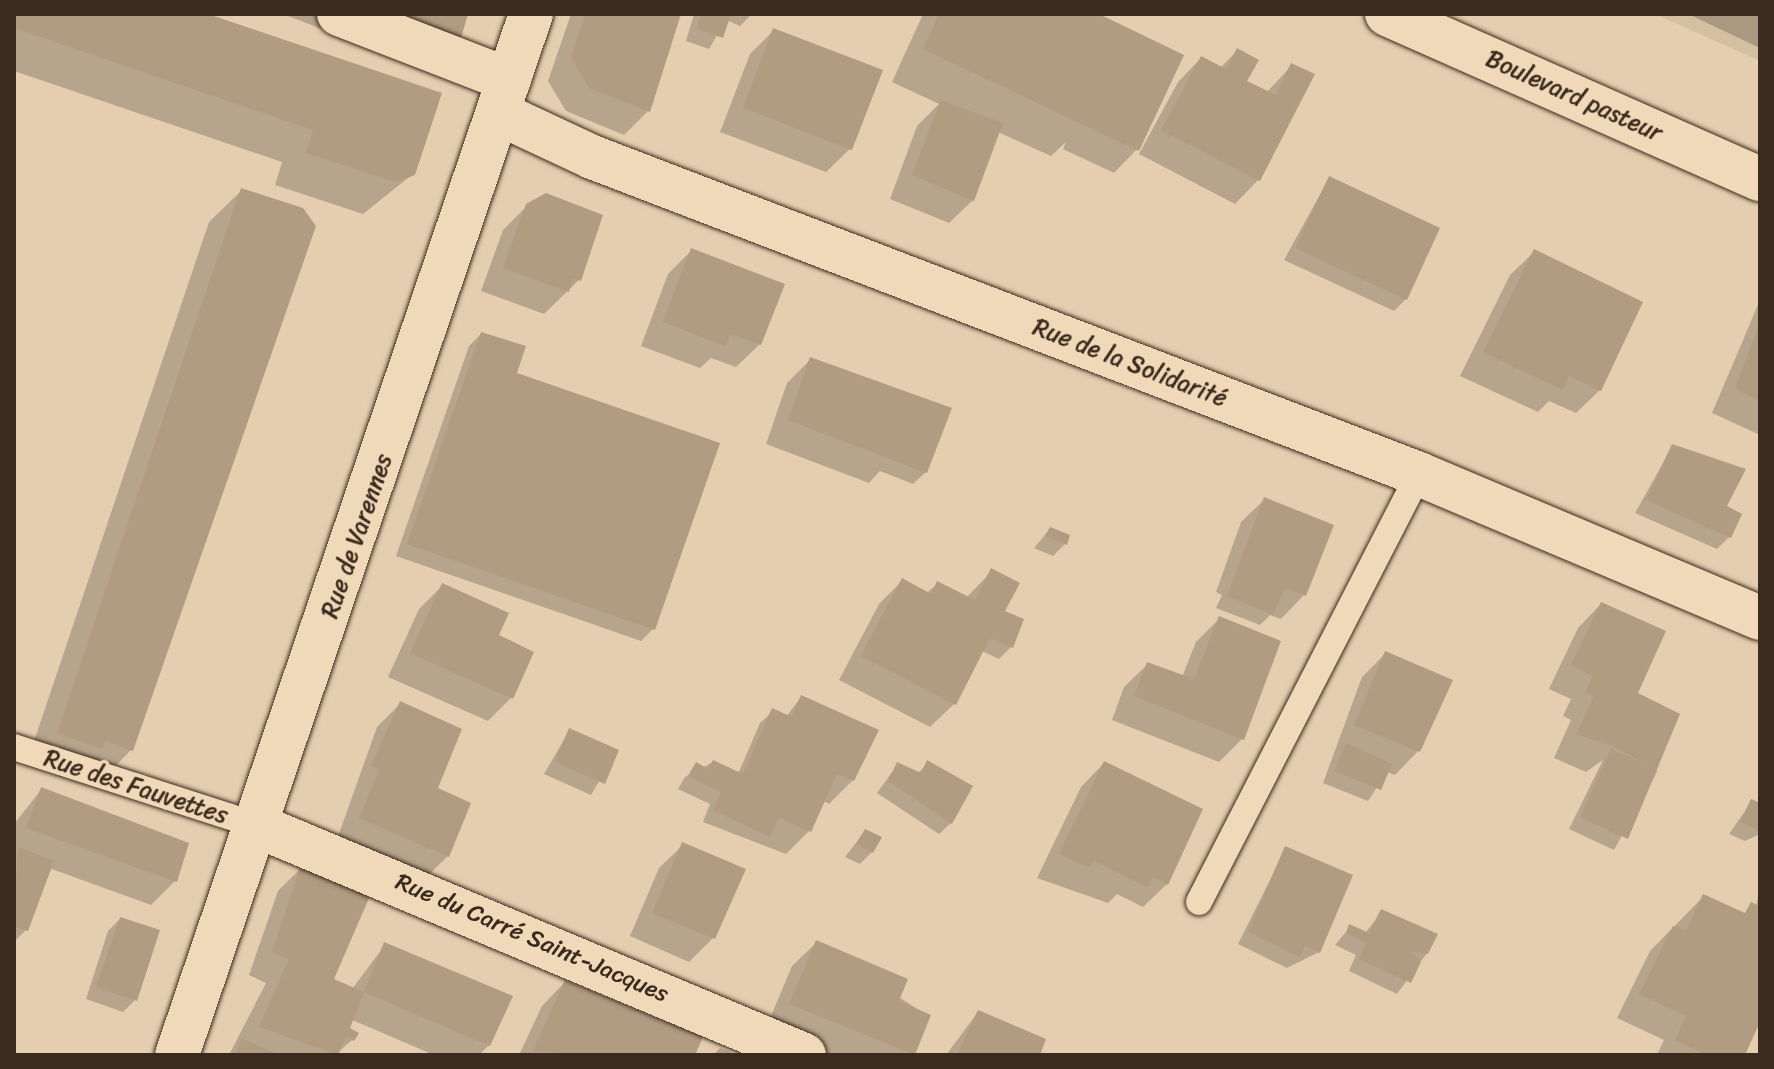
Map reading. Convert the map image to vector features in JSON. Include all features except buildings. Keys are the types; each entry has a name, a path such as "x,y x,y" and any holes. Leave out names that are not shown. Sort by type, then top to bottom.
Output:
{"street":[{"path":"339,14 504,97"},
{"name":"Rue de Varennes","path":"177,1055 258,826 531,14"},
{"name":"Boulevard pasteur","path":"1387,14 1760,179"},
{"name":"Rue de la Solidarité","path":"504,97 592,157 1419,474 1760,618"},
{"name":"Rue du Carré Saint-Jacques","path":"258,826 804,1055"}],"lane":[{"path":"1199,902 1419,474"},
{"name":"Rue des Fauvettes","path":"14,747 258,826"}],"shaded area":[{"path":"1655,14 1760,14 1760,61"}]}
